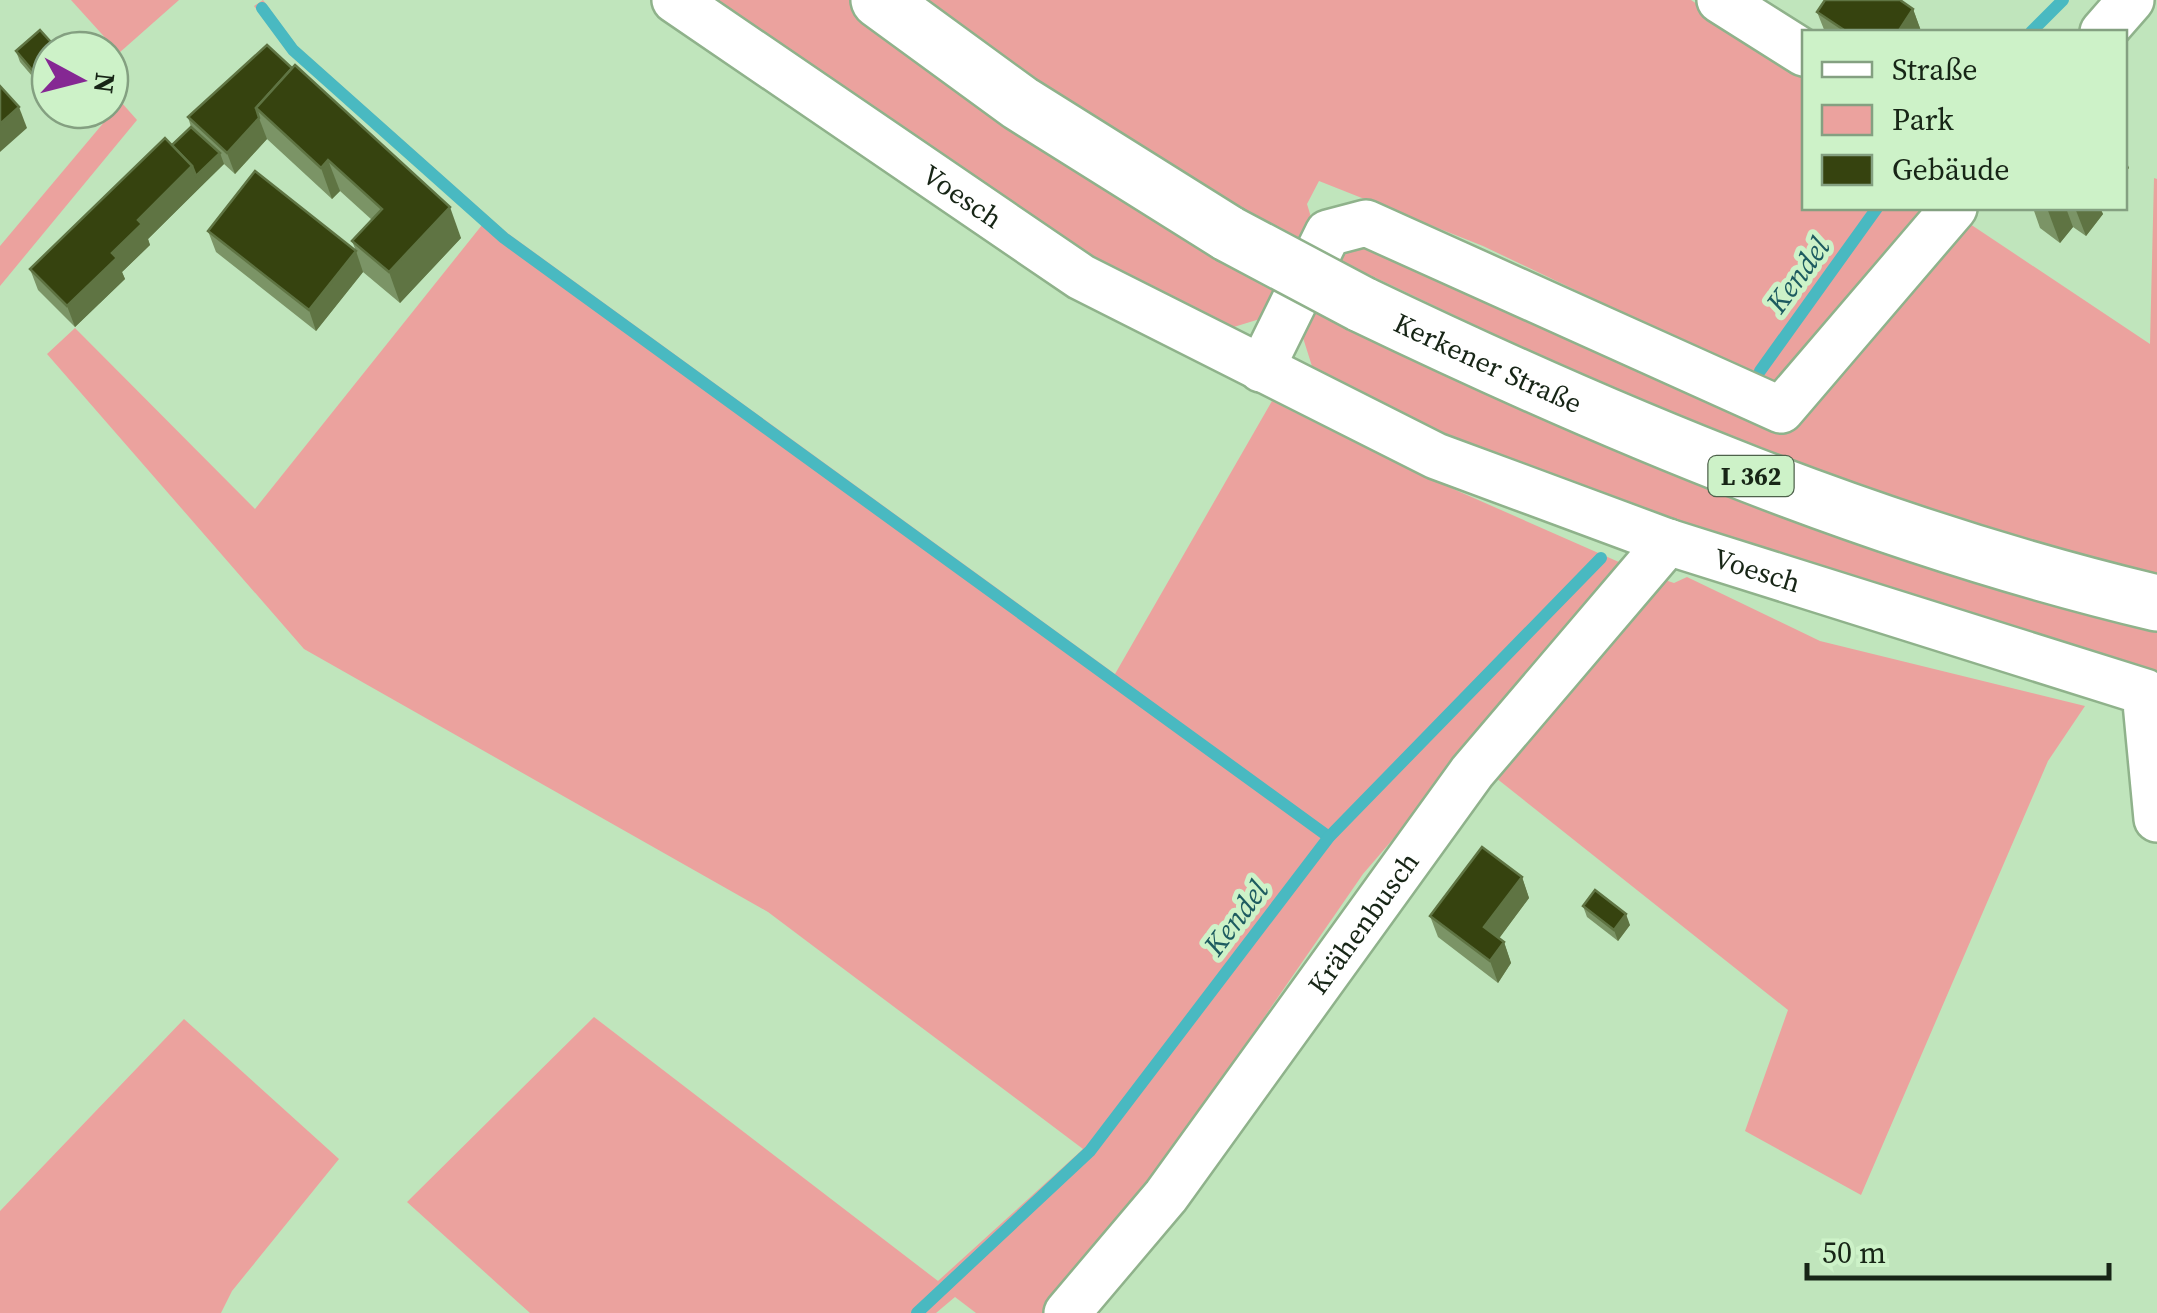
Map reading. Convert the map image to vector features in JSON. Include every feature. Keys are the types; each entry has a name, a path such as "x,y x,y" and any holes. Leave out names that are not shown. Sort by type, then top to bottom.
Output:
{"main road":[{"name":"Kerkener Straße","path":"879,0 1020,103 1229,234 1361,304 1512,376 1718,464 1977,553 2157,603"}],"street":[{"name":"Voesch","path":"676,0 1080,277 1436,456 1668,542 2145,692 2157,819"},
{"path":"1720,0 1802,52"},
{"path":"2106,30 2131,0"},
{"path":"1261,369 1328,233 1366,223 1780,410 1952,210"},
{"name":"Krähenbusch","path":"1068,1313 1166,1196 1472,772 1668,542"}],"green space":[{"path":"71,0 179,0 130,43 130,30 98,30"},
{"path":"263,0 297,46 506,232 1115,674 1272,401 1408,469 1628,566 1363,874 1145,1190 1043,1313 976,1313 955,1297 936,1313 530,1313 407,1202 594,1017 938,1281 1083,1149 768,912 304,649 47,354 75,328 255,509 482,225 287,51 254,6"},
{"path":"714,0 851,0 950,73 1131,192 2157,621 2157,674 2116,658 1987,626 1776,563 1451,440 1316,379 1299,325 1279,313 1224,330 1088,256"},
{"path":"924,0 1691,0 1802,75 1802,210 1934,210 1783,387 1483,246 1319,181 1307,204 1318,240 1377,240 1722,409 1785,429 1964,220 2150,344 2154,178 2157,179 2157,580 1832,479 1640,404 1313,248 1153,158"},
{"path":"97,130 129,130 0,286 0,246"},
{"path":"1687,577 1820,641 2085,706 2048,761 1861,1195 1745,1131 1788,1010 1491,774 1659,578 1674,583"},
{"path":"184,1019 339,1159 232,1291 221,1313 0,1313 0,1211"}],"building":[{"path":"1825,0 1900,0 1913,9 1899,30 1844,30 1817,12"},
{"path":"30,39 30,67 16,51"},
{"path":"267,45 292,68 256,108 259,118 227,153 188,117"},
{"path":"295,65 450,207 389,272 352,241 382,209 328,160 321,168 256,108"},
{"path":"0,86 19,107 0,124"},
{"path":"191,127 220,153 196,176 172,145"},
{"path":"165,138 192,166 138,220 142,224 112,253 117,258 67,306 30,269"},
{"path":"255,171 356,251 309,310 208,231"},
{"path":"1482,847 1522,877 1484,927 1504,942 1490,961 1430,916"},
{"path":"1595,890 1626,914 1614,930 1583,906"}],"waterway":[{"name":"Kendel","path":"2033,30 2063,0"},
{"path":"262,8 293,50 504,238 1329,837"},
{"name":"Kendel","path":"1760,371 1876,210"},
{"name":"Kendel","path":"917,1313 1090,1151 1329,837 1601,558"}]}
